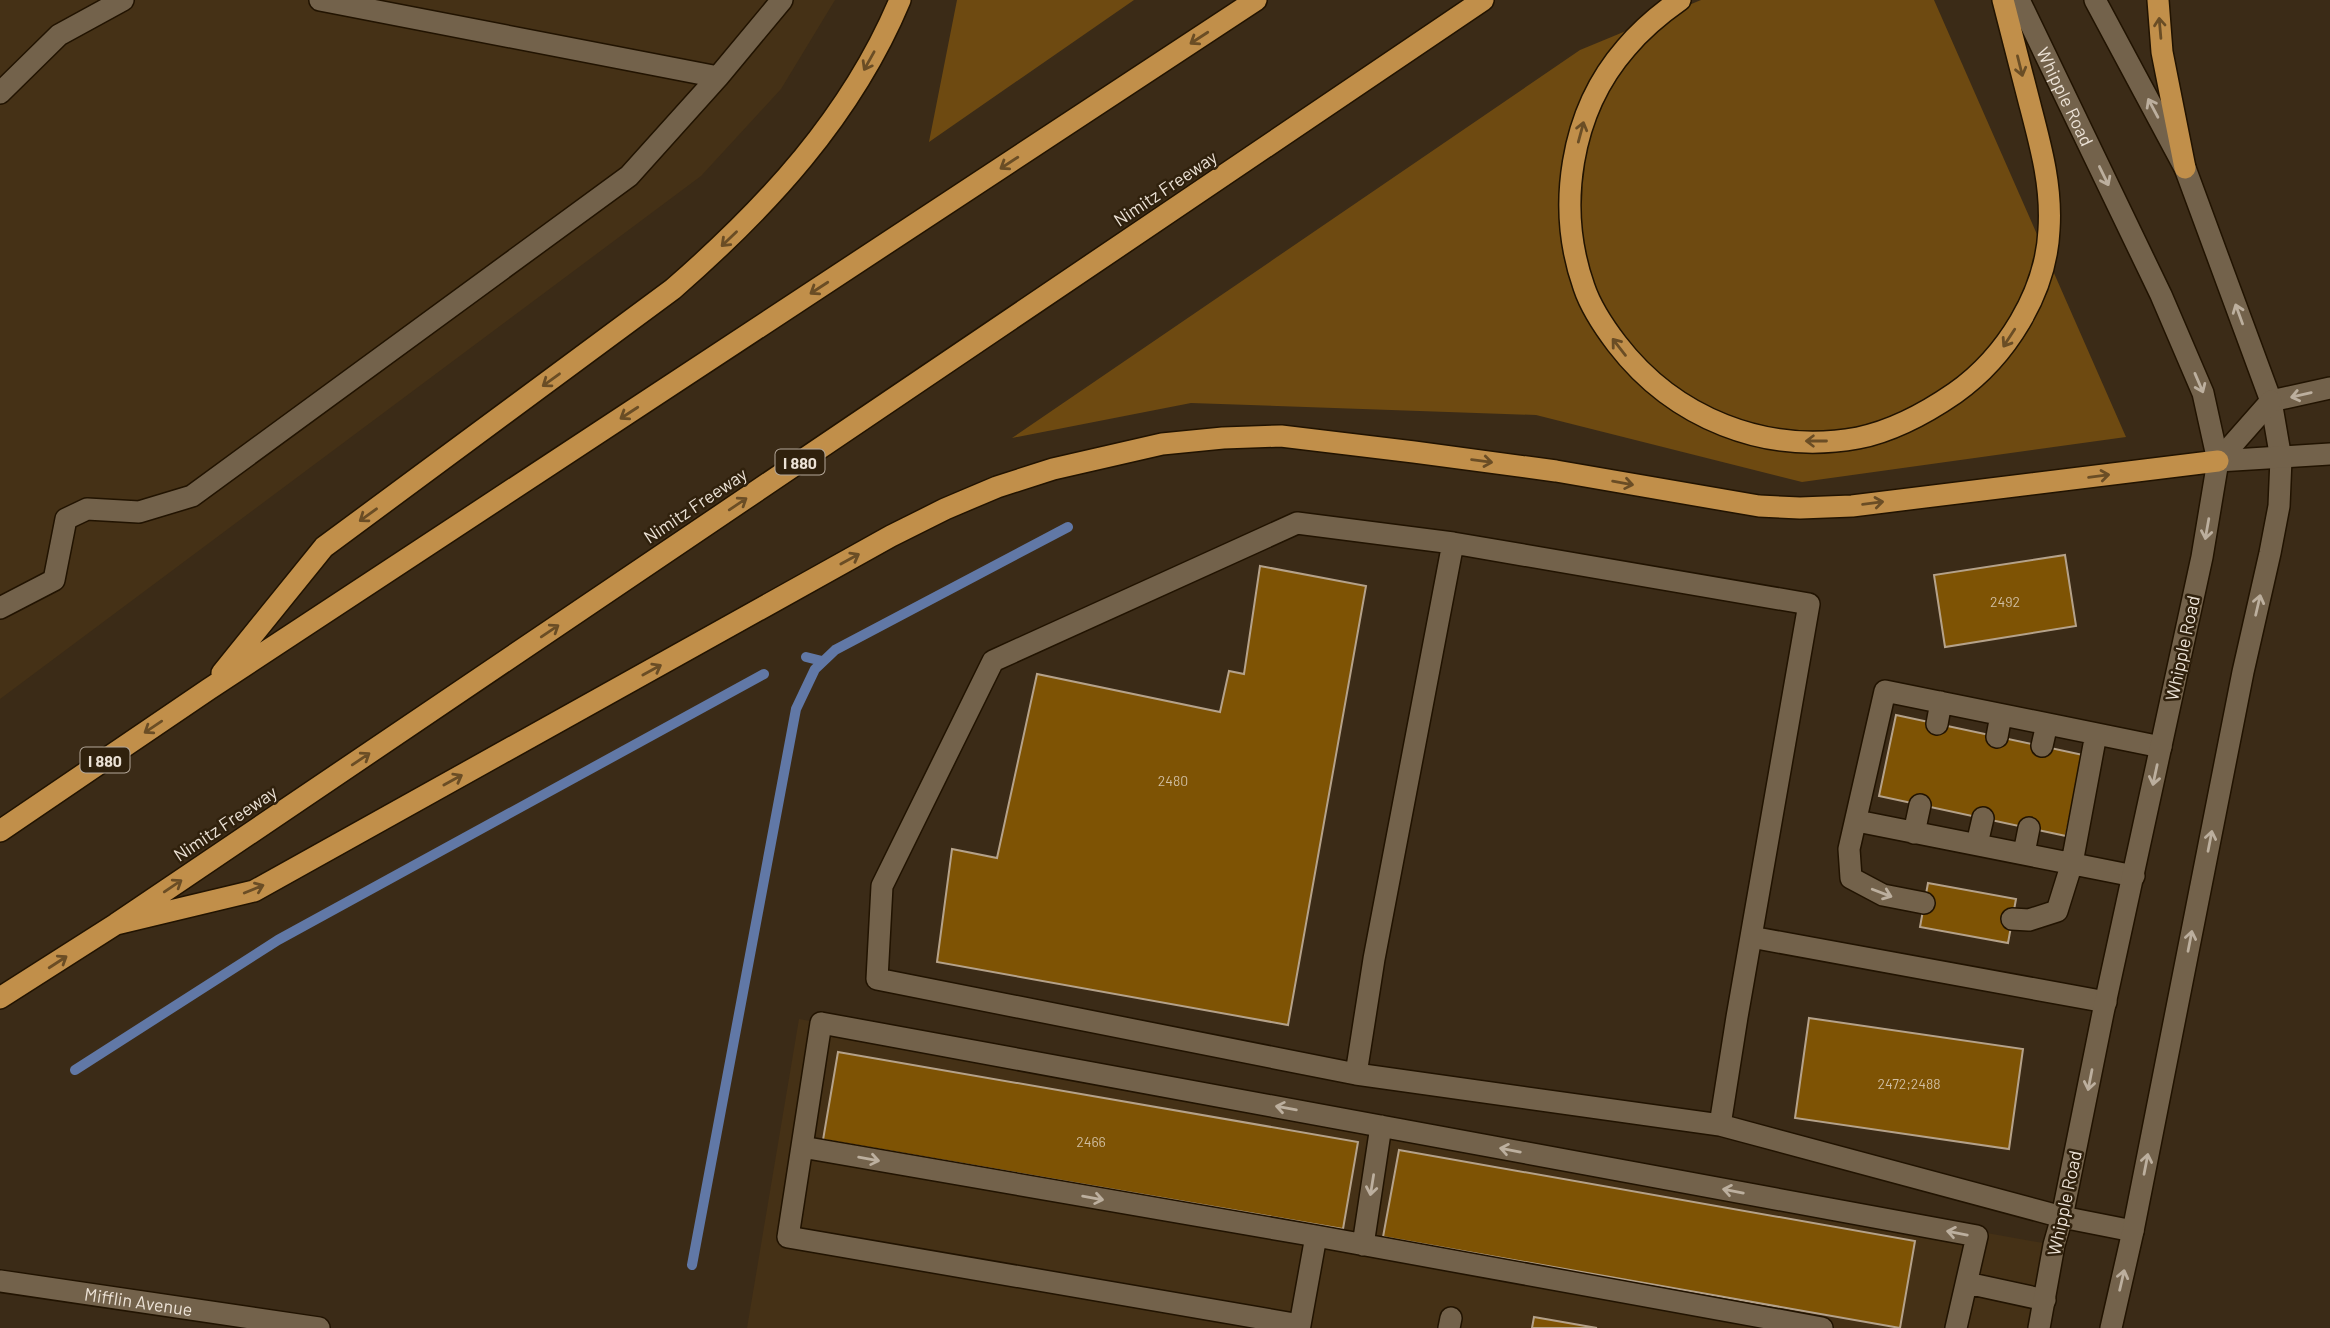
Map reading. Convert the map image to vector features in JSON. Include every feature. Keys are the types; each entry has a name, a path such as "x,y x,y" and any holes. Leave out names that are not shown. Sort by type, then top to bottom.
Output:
{"highway":[{"path":"209,689 324,547 673,289 727,242 774,194 815,144 856,84 900,0"},
{"name":"I 880","path":"0,831 209,689 1256,0"},
{"name":"Nimitz Freeway","path":"0,999 116,924 1483,0"},
{"path":"1680,0 1655,19 1625,49 1599,86 1582,125 1572,168 1569,210 1574,249 1584,288 1603,326 1629,359 1660,389 1698,415 1736,430 1776,439 1819,442 1858,438 1899,426 1935,407 1968,383 1997,355 2021,318 2040,277 2049,233 2050,193 2042,150 2003,0"},
{"path":"2158,0 2162,52 2185,168"},
{"path":"116,924 254,891 923,520 997,487 1053,469 1107,456 1174,443 1281,436 1556,471 1759,506 1800,508 1852,506 2218,461"}],"main road":[{"path":"0,93 59,35 123,0"},
{"path":"320,0 718,77"},
{"path":"0,608 54,580 66,519 87,509 139,512 192,496 629,176 718,77 782,0"},
{"name":"Whipple Road","path":"2018,0 2161,295 2203,393 2218,461 2202,557 2054,1245 2039,1328"},
{"path":"2095,0 2185,168 2272,401 2281,458 2279,506 2270,553 2243,672 2133,1231 2110,1328"},
{"path":"2218,461 2272,401 2330,388"},
{"path":"2218,461 2330,454"},
{"path":"1720,1125 1809,604 1453,542 1297,523 993,661 882,886 877,979 1356,1074 1720,1125 2062,1217 2133,1231"},
{"path":"1356,1074 1377,946 1453,542"},
{"path":"1924,903 1883,895 1852,878 1849,849 1885,691 2161,747"},
{"path":"1937,724 1941,702"},
{"path":"1997,737 2001,715"},
{"path":"2042,746 2047,724"},
{"path":"2012,919 2029,920 2057,911 2072,863 2096,734"},
{"path":"1914,832 1920,805"},
{"path":"1977,844 1983,818"},
{"path":"1857,821 2134,876"},
{"path":"2024,853 2029,828"},
{"path":"1751,937 2106,1002"},
{"path":"1316,1236 1300,1325 788,1237 821,1023 1977,1237 1956,1328"},
{"path":"1363,1245 1381,1126"},
{"path":"802,1147 1316,1236 1822,1328"},
{"name":"Mifflin Avenue","path":"0,1281 319,1328"},
{"path":"1967,1283 2045,1300"}],"shaded area":[{"path":"0,0 835,0 781,89 701,176 0,699"},
{"path":"957,0 1134,0 929,142"},
{"path":"1701,0 1934,0 2126,437 1802,482 1536,415 1191,403 1012,438 1580,50"},
{"path":"799,1019 2054,1245 2039,1328 747,1328"}],"building":[{"path":"2065,555 2076,626 1945,647 1934,575"},
{"path":"1260,566 1366,586 1288,1025 937,962 952,849 997,858 1037,674 1220,712 1229,671 1244,674"},
{"path":"1896,715 2083,755 2066,836 1879,796"},
{"path":"1928,883 2016,899 2008,943 1920,927"},
{"path":"1809,1018 2023,1049 2009,1149 1795,1118"},
{"path":"838,1052 1358,1142 1343,1229 823,1140"},
{"path":"1399,1150 1915,1241 1900,1328 1383,1237"},
{"path":"1534,1317 1597,1328 1532,1328"}],"waterway":[{"path":"692,1265 796,709 815,669 835,650 1068,527"},
{"path":"806,657 822,661"},
{"path":"75,1070 278,940 764,674"}]}
